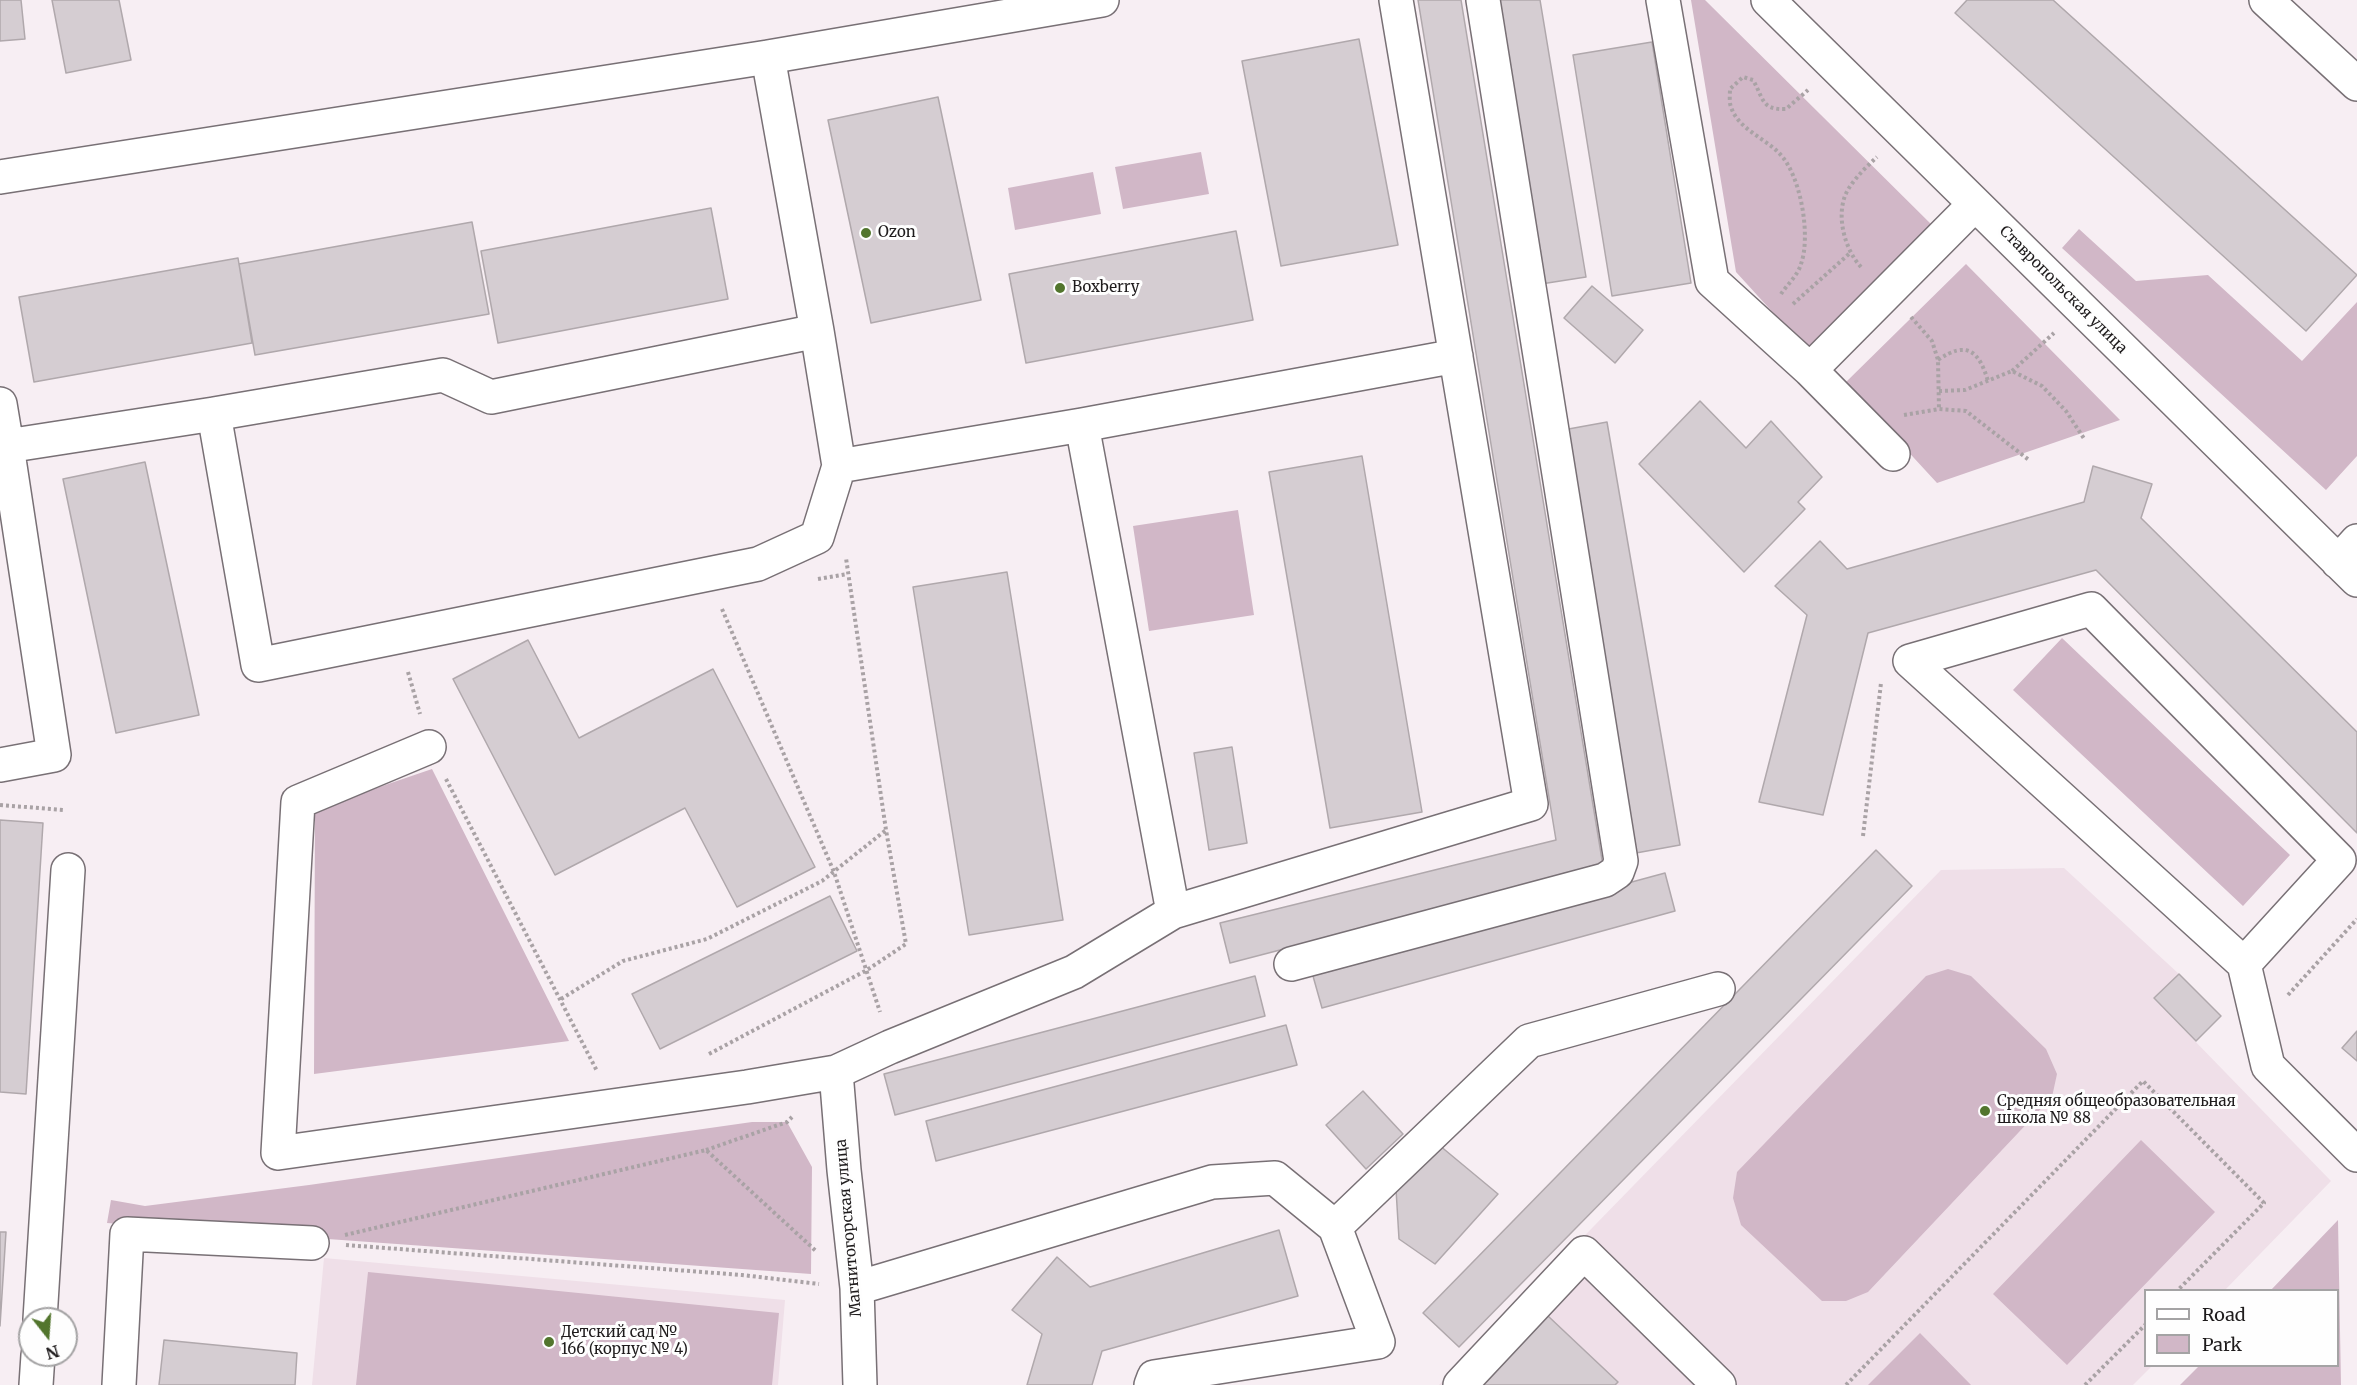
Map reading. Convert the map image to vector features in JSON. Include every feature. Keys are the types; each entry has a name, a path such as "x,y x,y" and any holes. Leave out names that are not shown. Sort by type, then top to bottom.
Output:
{"street":[{"path":"0,177 768,57 1102,0"},
{"path":"429,747 298,802 278,1152 747,1087 836,1072 890,1047 1074,972 1173,912 1531,804 1396,0"},
{"path":"1292,964 1605,880 1617,872 1621,861 1483,0"},
{"path":"1663,0 1712,281 1810,370 1893,454"},
{"name":"Ставропольская улица","path":"1768,0 1975,204 2351,561"},
{"path":"2266,0 2357,84"},
{"path":"214,414 258,665 758,564 817,537 839,466 768,57"},
{"path":"1810,370 1975,204"},
{"path":"7,446 443,375 491,397 817,332"},
{"path":"839,466 1082,425 1456,356"},
{"path":"0,404 54,755 0,765"},
{"path":"1082,425 1173,912"},
{"path":"2244,964 2339,860 2091,609 1910,661 2244,964 2268,1066 2357,1155"},
{"path":"41,1307 68,870"},
{"path":"1335,1227 1529,1041 1718,989"},
{"name":"Магнитогорская улица","path":"836,1072 856,1288 860,1385"},
{"path":"856,1288 1212,1182 1275,1178 1335,1227 1378,1342 1154,1377 1151,1385"},
{"path":"119,1385 127,1234 312,1243"},
{"path":"1460,1385 1584,1253 1719,1385"},
{"path":"36,1385 37,1367"}],"path":[{"path":"1763,327 1801,266 1806,240 1803,213 1795,182 1781,155 1738,120 1730,106 1730,88 1743,77 1753,80 1762,103 1775,110 1786,109 1809,89"},
{"path":"1884,150 1847,190 1842,209 1843,225 1850,253 1859,265 1888,291 1932,341 1938,360 1939,409"},
{"path":"1763,327 1850,253"},
{"path":"1939,391 1965,390 2012,371 2062,325"},
{"path":"1938,360 1952,350 1969,350 1977,356 1988,381"},
{"path":"2012,371 2042,386 2066,411 2085,440"},
{"path":"1862,423 1939,409 1966,411 2029,460"},
{"path":"700,1059 867,970 906,944 886,830 845,550"},
{"path":"812,580 847,573"},
{"path":"718,599 834,872 890,1047"},
{"path":"399,637 429,747 597,1071 607,1076"},
{"path":"1863,836 1882,671"},
{"path":"0,805 64,810"},
{"path":"561,999 623,962 707,939 822,881 886,830"},
{"path":"2285,997 2357,919"},
{"path":"1846,1385 2143,1081 2264,1203 2179,1289"},
{"path":"312,1243 706,1150 856,1288"},
{"path":"312,1243 742,1275 856,1288"},
{"path":"2085,1385 2144,1325"}],"shaded area":[{"name":"Средняя общеобразовательная школа № 88","path":"2064,868 2179,974 2154,999 2331,1181 2226,1289 2144,1289 2144,1367 2151,1367 2133,1385 1439,1385 1941,870"},
{"name":"Детский сад № 166 (корпус № 4)","path":"324,1258 785,1300 778,1385 312,1385"}],"green space":[{"path":"1691,0 1705,0 1935,228 1809,352 1736,272"},
{"path":"1201,152 1209,194 1123,209 1115,167"},
{"path":"1093,172 1101,214 1015,230 1008,188"},
{"path":"2079,229 2136,281 2208,275 2302,361 2357,302 2357,456 2326,490 2062,248"},
{"path":"1966,264 2120,420 1937,483 1845,383"},
{"path":"1238,510 1254,615 1149,631 1133,526"},
{"path":"2062,638 2290,855 2243,906 2013,690"},
{"path":"432,769 569,1041 314,1074 315,809"},
{"path":"1948,969 1971,976 2046,1049 2057,1074 2052,1097 1868,1292 1846,1301 1822,1301 1741,1225 1733,1198 1737,1172 1926,976"},
{"path":"752,1122 787,1122 812,1167 811,1274 107,1223 111,1200 145,1206"},
{"path":"2141,1140 2215,1212 2067,1365 1993,1294"},
{"path":"2338,1220 2341,1385 2180,1385 2198,1367 2339,1367 2339,1289 2272,1289"},
{"name":"Детский сад № 166 (корпус № 4)","path":"368,1272 779,1313 772,1385 356,1385"},
{"path":"1920,1333 1971,1385 1868,1385"}],"building":[{"path":"0,0 21,0 25,39 0,41"},
{"path":"52,0 119,0 131,60 66,73"},
{"path":"1418,0 1461,0 1603,866 1230,963 1220,923 1556,840"},
{"path":"1494,0 1540,0 1586,277 1541,284"},
{"path":"1967,0 2053,0 2357,275 2306,331 1955,13"},
{"path":"1359,39 1398,245 1281,266 1242,61"},
{"path":"1652,42 1691,283 1612,296 1573,55"},
{"path":"938,97 981,300 871,323 828,120"},
{"path":"711,208 728,299 498,343 481,251"},
{"path":"472,222 489,314 255,355 239,264"},
{"path":"1236,231 1253,320 1026,363 1009,274"},
{"path":"238,258 252,343 34,382 19,297"},
{"path":"1592,286 1643,330 1615,363 1564,318"},
{"path":"1700,401 1746,448 1771,421 1822,477 1798,502 1805,509 1744,572 1639,464"},
{"path":"1607,422 1680,845 1636,853 1563,430"},
{"path":"1362,456 1422,812 1330,828 1269,472"},
{"path":"145,462 199,715 116,733 63,479"},
{"path":"2093,466 2152,484 2141,518 2357,732 2357,833 2096,570 1868,633 1823,815 1759,802 1807,615 1775,586 1820,541 1847,569 2084,502"},
{"path":"1007,572 1063,920 969,935 913,587"},
{"path":"528,640 579,738 713,669 815,867 737,907 685,808 555,875 453,679"},
{"path":"1232,747 1247,843 1209,850 1194,753"},
{"path":"0,820 43,823 26,1094 0,1092"},
{"path":"1876,850 1912,886 1459,1347 1423,1313"},
{"path":"1665,873 1675,911 1322,1008 1311,969"},
{"path":"830,896 857,951 660,1049 632,994"},
{"path":"2179,974 2221,1016 2196,1041 2154,998"},
{"path":"1255,976 1265,1016 895,1115 884,1074"},
{"path":"1286,1025 1297,1065 936,1161 926,1121"},
{"path":"2357,1031 2357,1061 2342,1048"},
{"path":"1363,1091 1403,1134 1366,1169 1326,1125"},
{"path":"1439,1145 1498,1194 1435,1264 1399,1239 1396,1189"},
{"path":"1279,1230 1298,1296 1102,1351 1092,1385 1027,1385 1042,1334 1012,1310 1057,1257 1090,1287"},
{"path":"0,1232 6,1232 0,1326"},
{"path":"1548,1316 1618,1382 1615,1385 1483,1385"},
{"path":"164,1340 297,1353 295,1385 159,1385"}],"place":[{"name":"Ozon","path":"866,233"},
{"name":"Boxberry","path":"1060,288"},
{"name":"Средняя общеобразовательная школа № 88","path":"1985,1111"},
{"name":"Детский сад № 166 (корпус № 4)","path":"549,1342"}]}
